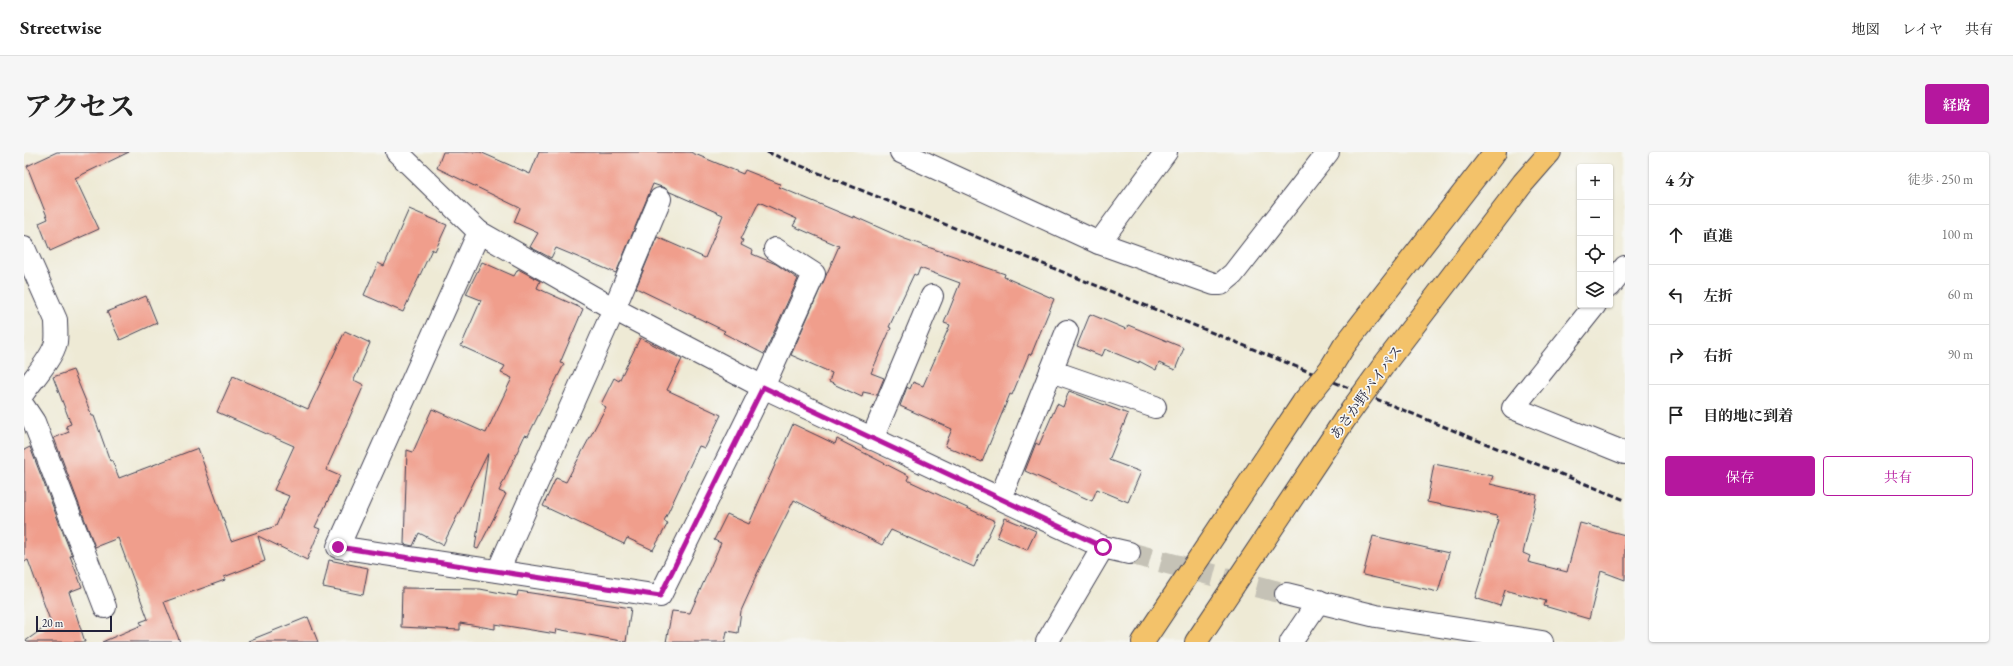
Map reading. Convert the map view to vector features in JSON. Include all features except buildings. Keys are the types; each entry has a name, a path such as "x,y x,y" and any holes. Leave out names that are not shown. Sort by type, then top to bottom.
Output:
{"highway":[{"path":"1143,642 1304,402 1330,369 1344,346 1495,152"},
{"name":"あさか野バイパス","path":"1196,642 1386,362 1523,183 1550,152"}],"street":[{"path":"397,152 480,232 614,309 763,387 872,439 1103,547 1129,553"},
{"path":"901,152 1099,243 1209,283 1221,284 1233,274 1328,152"},
{"path":"1099,243 1166,152"},
{"path":"498,571 614,309 660,199"},
{"path":"480,232 338,547 660,596 763,387 814,274 775,249"},
{"path":"24,248 56,320 56,342 53,350 24,392"},
{"path":"1613,282 1625,266"},
{"path":"872,439 932,296"},
{"path":"1593,308 1513,408 1625,453"},
{"path":"1000,499 1067,331"},
{"path":"1051,371 1155,407"},
{"path":"24,407 34,422 105,607"},
{"path":"1047,642 1103,547"},
{"path":"1286,594 1376,616 1542,642"},
{"path":"1291,642 1319,601"}],"tunnel":[{"path":"1129,553 1286,594"}],"railway":[{"path":"767,152 1625,500"}],"route":[{"path":"338,547 660,596 763,387 1103,547"}]}
